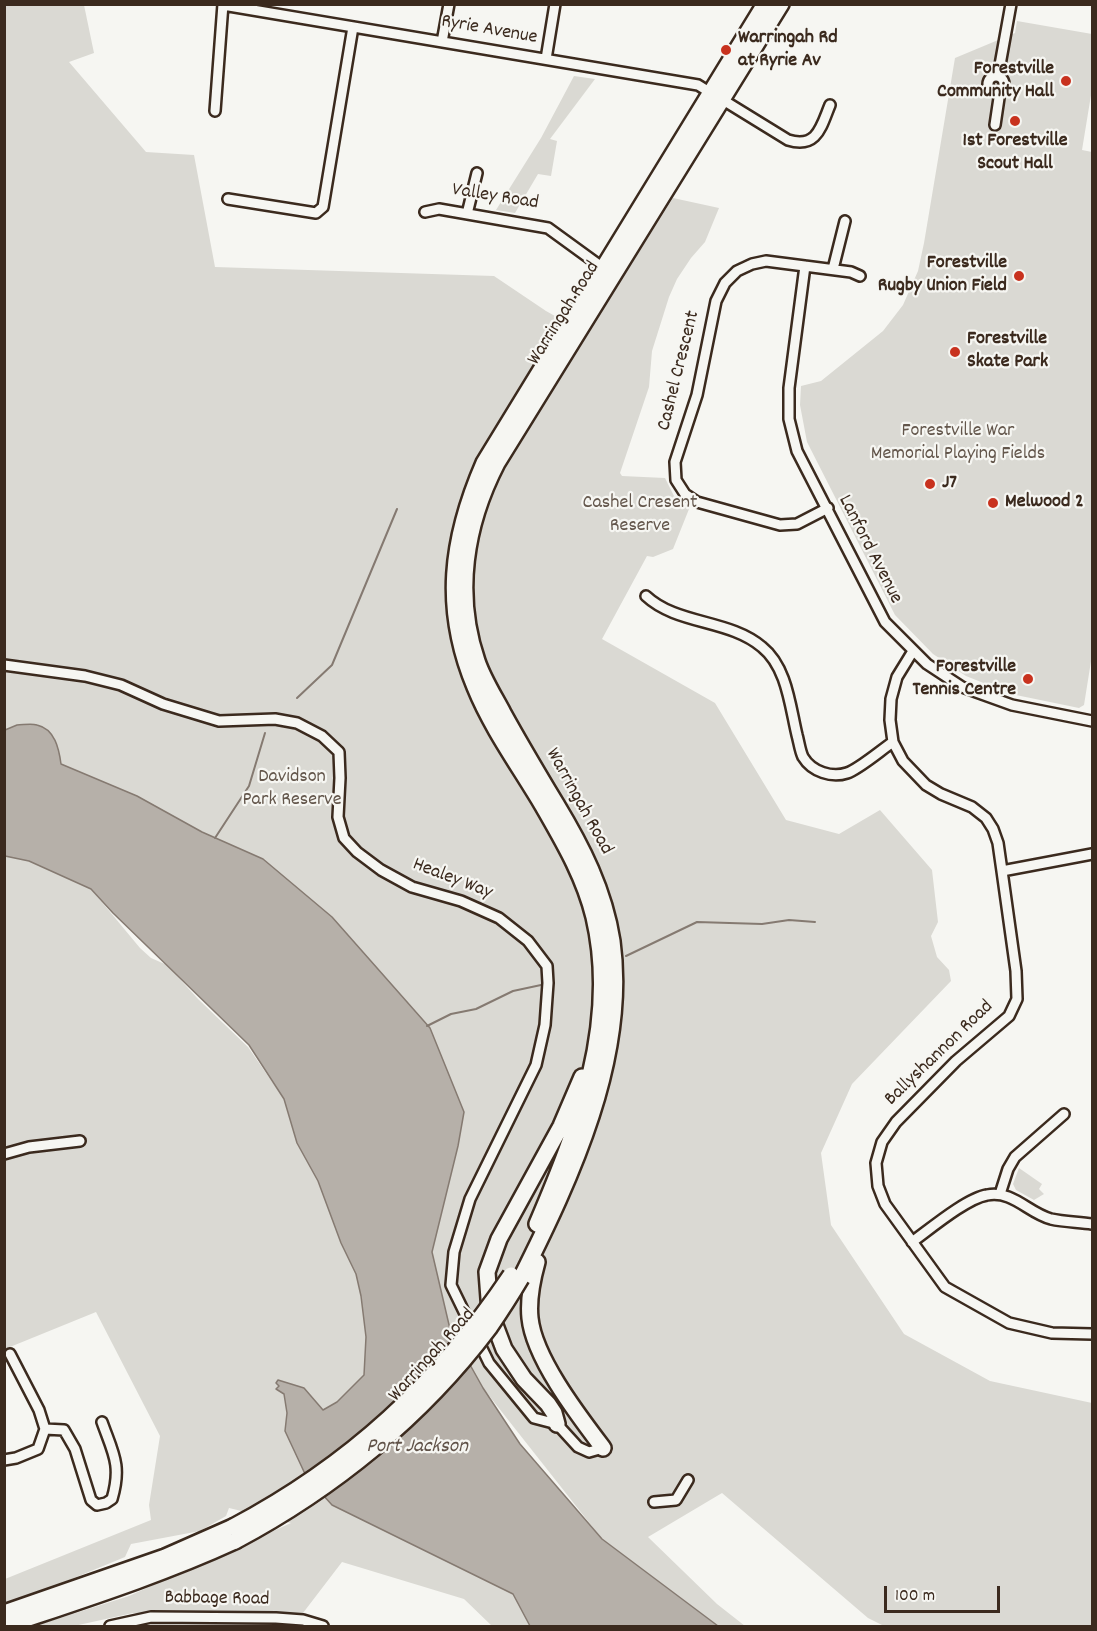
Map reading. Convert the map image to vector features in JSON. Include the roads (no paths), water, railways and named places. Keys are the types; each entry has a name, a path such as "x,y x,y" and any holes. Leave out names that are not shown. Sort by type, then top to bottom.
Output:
{"highway":[{"name":"Warringah Road","path":"717,96 765,4"},
{"name":"Warringah Road","path":"516,1277 565,1156 583,1104 591,1075 598,1033 602,981 594,917 585,885 571,854 476,689 462,649 454,602 454,572 464,512 484,463 609,272 717,96 781,4"},
{"name":"Warringah Road","path":"5,1626 128,1578 201,1543 258,1514 343,1457 388,1421 425,1385 516,1277 546,1227 570,1175 602,1078 614,983 612,942 596,878 583,849 509,724 477,663 469,628 464,576 471,533 486,483 561,358 609,272"},
{"path":"557,1424 548,1404 524,1379 504,1350 490,1312 487,1272 499,1239 561,1126 598,1033"},
{"path":"546,1227 531,1289 530,1318 534,1334 547,1364 584,1423 603,1448"},
{"name":"Warringah Road","path":"4,1613 128,1578"}],"street":[{"path":"442,42 449,4"},
{"path":"546,59 555,4"},
{"path":"995,125 998,92 1003,89 1004,84 998,76 1011,4"},
{"path":"214,111 223,5"},
{"name":"Ryrie Avenue","path":"223,5 698,85 788,140 799,144 810,141 818,134 830,105"},
{"path":"228,199 315,213 323,207 353,27"},
{"path":"467,214 477,173"},
{"name":"Valley Road","path":"425,212 439,209 548,228 609,272"},
{"path":"833,269 845,221"},
{"name":"Cashel Crescent","path":"828,508 797,524 780,525 697,502 685,494 675,480 675,462 698,395 716,301 725,283 737,271 766,261 833,269 860,276"},
{"name":"Lanford Avenue","path":"805,266 789,388 789,419 798,451 885,622 927,664 962,687 1012,705 1092,721"},
{"path":"646,596 657,607 744,635 762,647 775,660 782,676 803,757 814,769 832,776 849,773 893,742"},
{"name":"Ballyshannon Road","path":"913,651 897,677 891,699 890,720 893,742 903,761 926,785 972,807 986,818 993,829 998,843 1002,871 1016,971 1017,999 1009,1016 956,1061 896,1122 882,1142 876,1163 878,1186 885,1204 945,1287 1009,1323 1052,1333 1092,1334"},
{"name":"Healey Way","path":"4,665 85,676 121,685 163,704 219,721 275,719 297,723 322,736 339,752 338,817 344,838 357,852 381,870 412,887 461,901 500,918 528,941 547,966 545,1025 536,1065 470,1199 454,1252 451,1284 489,1363 534,1418 557,1424 578,1447 589,1452 603,1448"},
{"path":"1002,871 1092,854"},
{"path":"1000,1194 1008,1169 1015,1157 1064,1114"},
{"path":"4,1154 29,1147 80,1141"},
{"path":"912,1242 973,1200 986,1195 1000,1194 1018,1200 1049,1218 1092,1224"},
{"path":"4,1460 38,1449 45,1429 39,1410 10,1354"},
{"path":"45,1429 64,1430 75,1449 91,1500 97,1504 106,1503 112,1499 117,1464 102,1422"},
{"path":"654,1502 676,1500 688,1480"},
{"name":"Babbage Road","path":"110,1626 151,1617 174,1617 284,1618 303,1620 323,1626"}],"water":[{"name":"Port Jackson","path":"35,724 48,731 57,746 61,764 137,796 202,832 263,859 332,917 430,1028 464,1112 432,1252 450,1329 483,1388 520,1444 602,1539 718,1626 530,1626 513,1594 332,1505 306,1476 285,1431 287,1413 284,1394 276,1389 279,1386 276,1383 278,1380 304,1388 323,1410 337,1402 364,1375 366,1337 356,1274 341,1243 318,1181 297,1143 284,1099 249,1045 91,889 29,861 5,856 5,730 17,725"}],"waterway":[{"path":"297,698 332,665 397,509"},
{"path":"215,838 249,786 265,733"},
{"path":"626,956 697,922 762,924 789,920 815,922"},
{"path":"427,1026 451,1014 476,1009 513,991 541,985"}],"place":[{"name":"Warringah Rd at Ryrie Av","path":"726,50"},
{"name":"Forestville Community Hall","path":"1066,81"},
{"name":"1st Forestville Scout Hall","path":"1015,121"},
{"name":"Forestville Rugby Union Field","path":"1019,276"},
{"name":"Forestville Skate Park","path":"955,352"},
{"name":"J7","path":"930,484"},
{"name":"Melwood 2","path":"993,503"},
{"name":"Forestville Tennis Centre","path":"1028,679"}],"park label":[{"name":"Forestville War Memorial Playing Fields","path":"958,444"},
{"name":"Cashel Cresent Reserve","path":"640,516"},
{"name":"Davidson Park Reserve","path":"292,790"}]}
